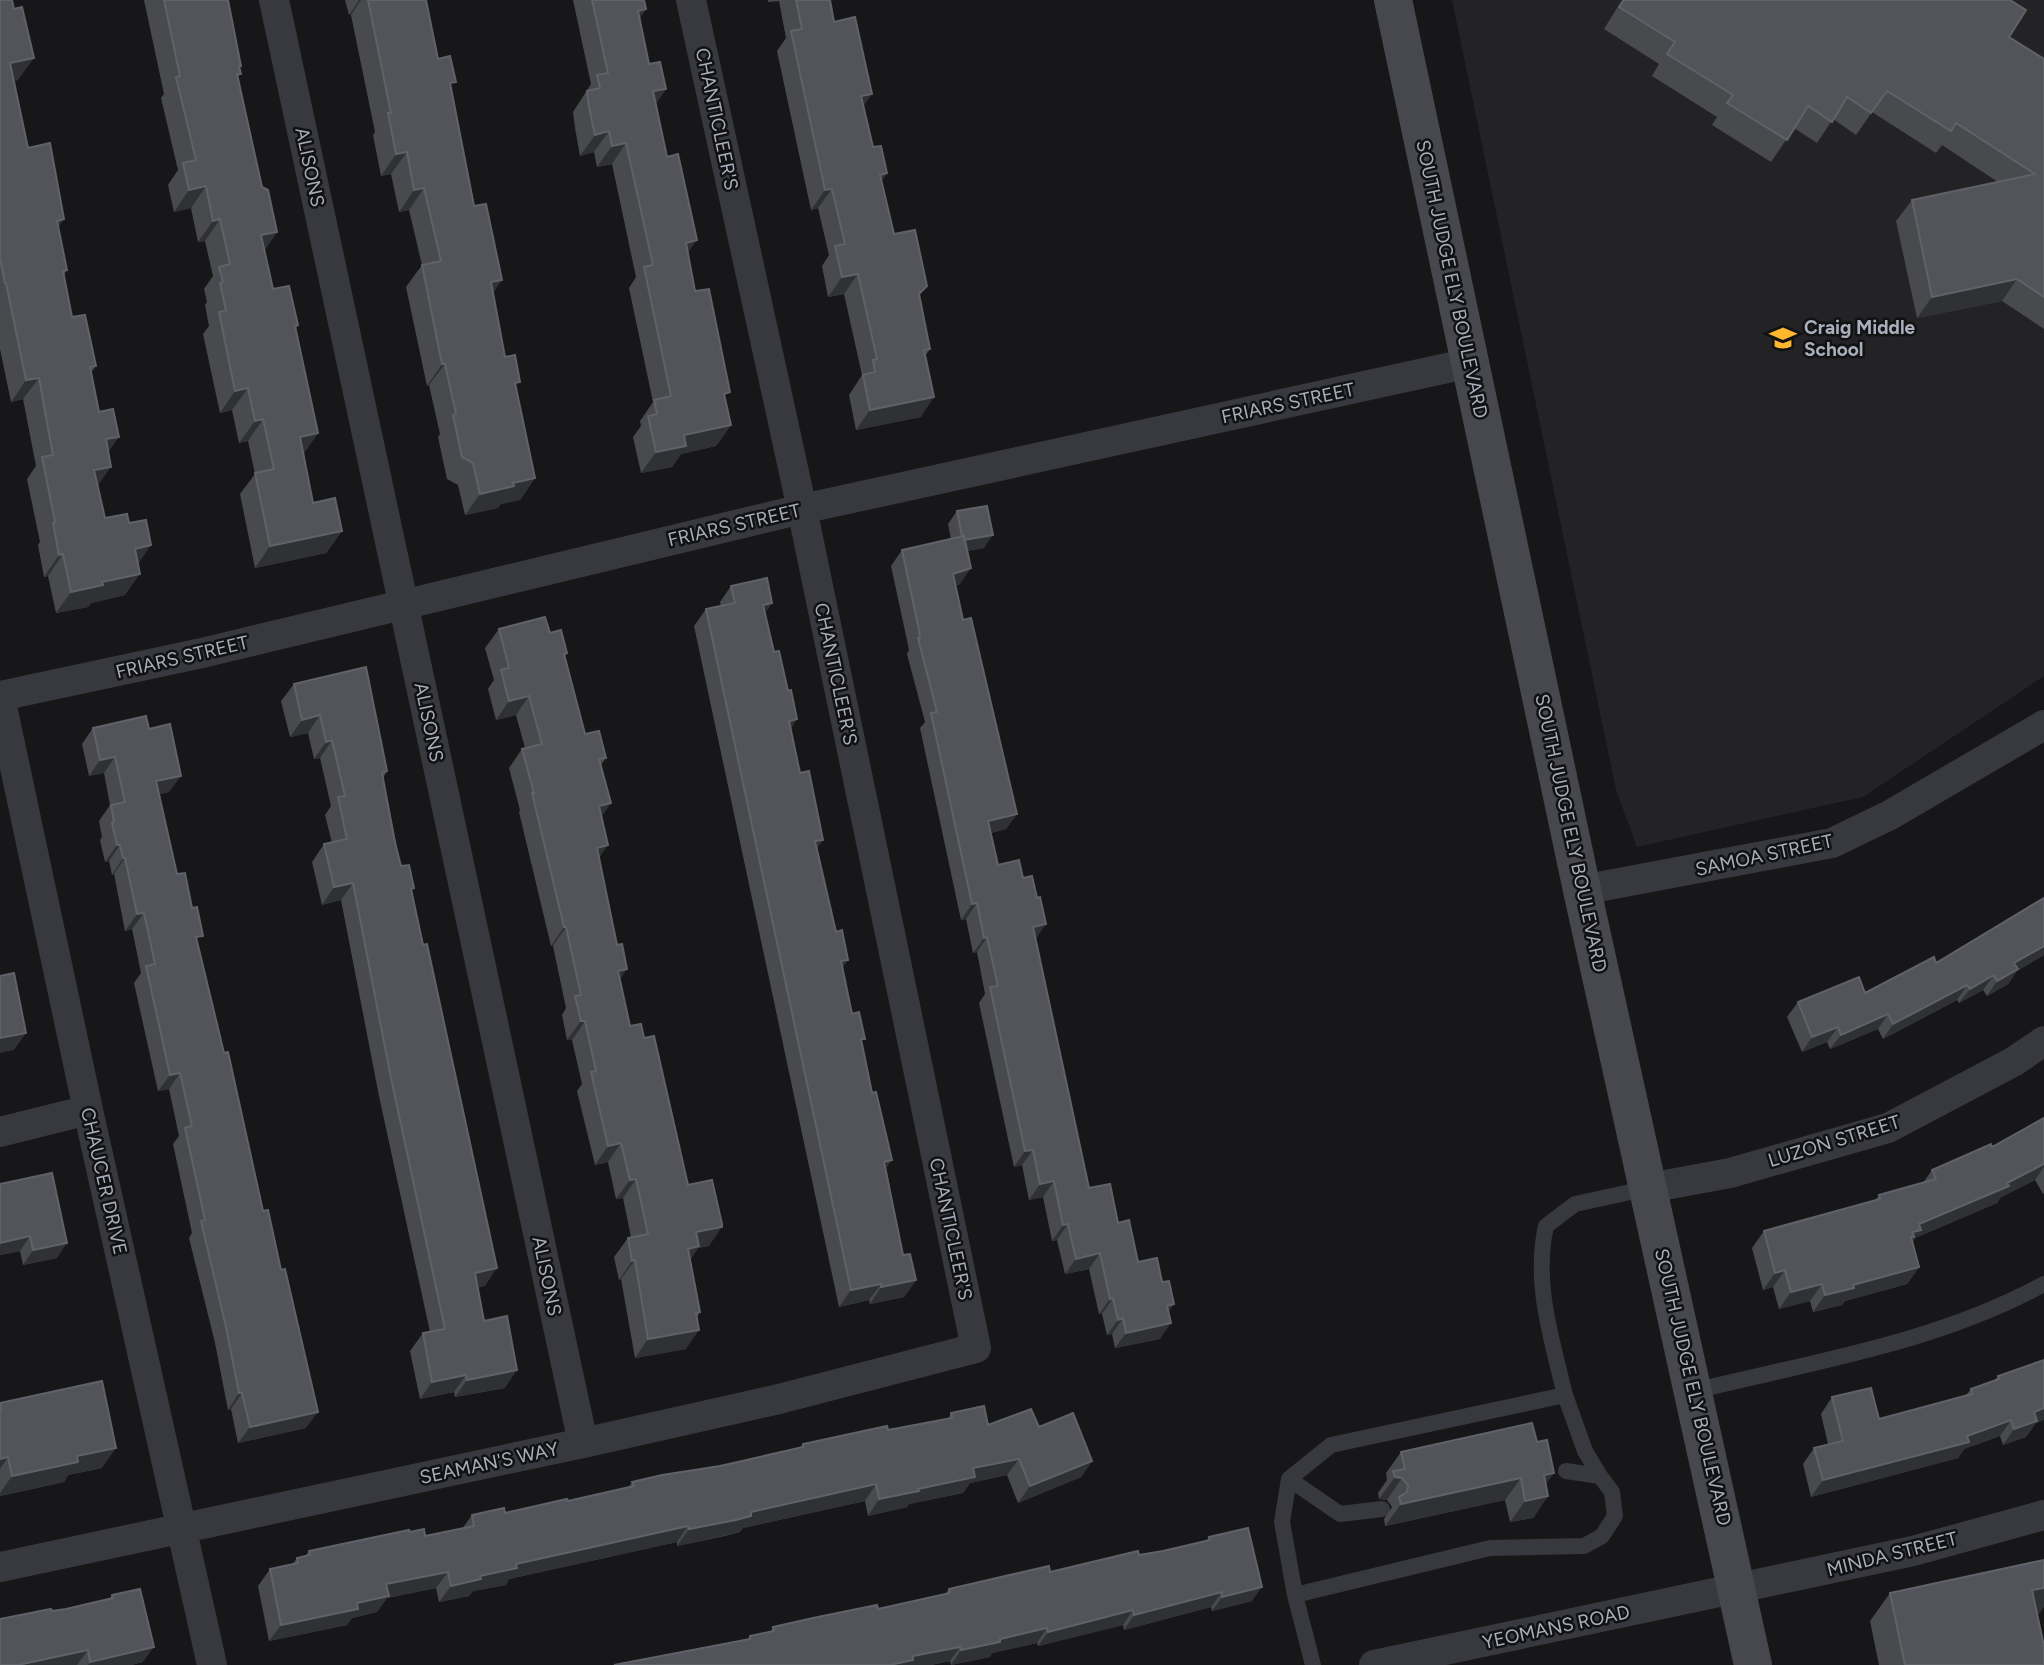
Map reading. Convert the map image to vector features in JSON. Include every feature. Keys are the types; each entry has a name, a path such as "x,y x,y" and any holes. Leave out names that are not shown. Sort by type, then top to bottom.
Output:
{"main road":[{"name":"SOUTH JUDGE ELY BOULEVARD","path":"1393,0 1582,891 1754,1665"}],"street":[{"name":"ALISONS","path":"274,0 583,1443"},
{"name":"CHANTICLEER'S","path":"691,0 802,509 976,1348"},
{"name":"FRIARS STREET","path":"0,697 202,653 802,509 1470,363"},
{"name":"CHAUCER DRIVE","path":"0,697 88,1110 212,1665"},
{"name":"SAMOA STREET","path":"1582,891 1832,843 1890,815 2044,725"},
{"name":"LUZON STREET","path":"1649,1188 1730,1172 1888,1128 2013,1062 2044,1041"},
{"path":"0,1132 88,1110"},
{"name":"SEAMAN'S WAY","path":"0,1567 583,1443 779,1399 976,1348"},
{"name":"MINDA STREET","path":"1738,1590 1913,1551 2044,1515"},
{"name":"YEOMANS ROAD","path":"1374,1665 1738,1590"}],"lane":[{"path":"1295,1595 1490,1548 1584,1546 1602,1536 1615,1516 1612,1492 1585,1451 1565,1395 1543,1304 1541,1248 1546,1226 1575,1204 1649,1188"},
{"path":"1694,1391 1901,1342 2003,1306 2044,1284"},
{"path":"1313,1665 1295,1595 1282,1522 1289,1479 1331,1445 1565,1395"},
{"path":"1566,1471 1600,1476"},
{"path":"1289,1479 1340,1514 1382,1510"}],"shaded area":[{"name":"Craig Middle School","path":"1452,0 2044,0 2044,676 1863,797 1637,847 1616,790"}],"building":[{"path":"0,0 12,0 14,9 22,7 34,58 10,63 28,148 50,143 64,219 57,221 67,270 63,271 72,317 85,315 96,366 90,367 99,412 113,409 119,437 106,439 111,467 94,470 105,518 127,514 129,523 146,520 151,545 135,549 140,574 71,592 63,554 59,555 42,457 53,455 39,378 26,380 0,258"},
{"path":"164,0 228,0 241,66 241,74 237,74 262,187 268,190 277,232 261,235 273,289 289,286 318,433 300,437 313,503 335,498 342,531 270,546 255,473 274,469 263,419 255,421 248,388 235,391 219,312 226,311 219,267 230,264 220,219 213,221 206,186 189,190 183,163 196,160 176,77 180,76"},
{"path":"368,0 426,0 438,59 450,56 456,82 450,83 474,206 486,204 502,280 491,282 505,357 515,355 520,382 515,383 535,478 513,483 514,486 480,494 473,463 462,457 453,415 456,414 445,364 442,364 422,265 441,261 424,188 414,190 407,152 396,154 388,113 391,113"},
{"path":"592,0 644,0 646,9 638,11 649,64 660,62 666,89 653,91 667,157 678,154 697,240 686,243 695,291 709,289 730,392 724,394 731,425 684,435 686,446 656,452 648,416 657,414 654,400 671,396 644,267 653,265 626,143 612,146 609,131 595,135 587,91 600,88 597,75 608,73"},
{"path":"796,0 830,0 834,22 855,17 872,94 861,96 873,147 881,146 887,173 880,175 894,234 915,230 927,286 919,294 930,349 924,350 934,397 870,410 863,375 875,372 873,360 877,359 858,274 842,277 835,246 845,244 832,189 825,190 791,31 802,29"},
{"path":"1624,0 2010,0 2026,10 2009,37 2044,59 2044,297 2017,279 1932,297 1912,200 2035,174 1956,123 1951,131 1887,91 1871,113 1847,97 1832,122 1808,106 1787,140 1727,103 1733,95 1667,54 1675,42 1619,7"},
{"path":"987,506 993,535 964,540 957,511"},
{"path":"964,536 971,568 953,574 963,620 971,618 1017,814 988,821 998,865 1019,860 1023,878 1032,876 1037,898 1040,897 1046,924 1033,927 1089,1188 1110,1184 1118,1223 1129,1220 1138,1262 1157,1258 1162,1282 1169,1281 1174,1304 1167,1306 1171,1323 1126,1333 1123,1318 1118,1320 1113,1298 1110,1299 1100,1253 1076,1259 1068,1224 1063,1225 1054,1181 1040,1184 1033,1150 1025,1151 990,987 998,986 977,903 972,904 931,713 937,712 918,638 919,630 902,550"},
{"path":"767,578 772,603 763,605 774,652 779,651 788,691 791,690 797,719 789,721 800,773 809,771 823,840 815,841 836,932 842,930 848,960 841,961 852,1014 859,1012 865,1039 861,1039 872,1093 876,1092 892,1160 884,1162 903,1255 910,1254 916,1280 881,1287 881,1284 851,1290 706,609 735,603 731,586"},
{"path":"545,617 550,633 561,630 567,653 564,654 585,734 599,731 606,758 599,759 611,803 599,806 608,845 597,848 617,945 622,944 627,969 618,971 630,1026 641,1024 644,1038 654,1036 688,1185 712,1180 722,1224 722,1227 696,1232 699,1246 688,1249 700,1312 696,1313 699,1330 648,1339 635,1260 632,1261 628,1238 648,1234 636,1179 630,1180 621,1143 608,1146 591,1072 596,1071 585,1021 581,1021 575,996 581,995 522,749 542,744 529,696 509,701 501,670 509,668 499,629"},
{"path":"366,667 387,771 382,773 395,843 401,866 409,865 414,888 411,889 423,945 427,944 497,1268 475,1273 484,1321 507,1316 517,1370 467,1380 466,1375 432,1382 423,1333 445,1329 391,1078 353,883 334,887 324,844 347,839 338,797 345,796 332,740 326,742 320,715 302,720 294,684"},
{"path":"146,716 149,729 170,724 181,776 156,781 177,874 185,873 192,908 197,907 203,936 196,937 224,1053 228,1052 263,1211 268,1210 281,1270 285,1269 318,1412 250,1427 242,1393 239,1393 201,1221 205,1220 185,1128 192,1126 180,1073 170,1075 146,966 155,964 144,913 137,914 125,858 120,845 117,845 112,823 111,805 125,802 115,757 100,760 93,728"},
{"path":"2044,898 2044,946 2014,963 2018,969 1997,981 1994,975 1970,989 1967,985 1893,1024 1888,1014 1841,1035 1838,1027 1812,1037 1798,1002 1859,977 1865,993 1934,957 1936,963"},
{"path":"14,973 26,1033 0,1038 0,976"},
{"path":"2044,1118 2044,1164 2007,1183 2009,1186 1919,1224 1921,1230 1913,1232 1914,1237 1911,1237 1919,1267 1825,1295 1822,1284 1791,1292 1785,1270 1775,1273 1764,1231 1880,1199 1879,1195 1936,1179 1932,1170 1991,1144 1992,1147"},
{"path":"52,1173 67,1243 33,1250 30,1236 0,1243 0,1184"},
{"path":"2044,1360 2044,1408 2034,1412 2037,1421 2014,1429 2011,1420 1967,1436 1969,1442 1823,1480 1814,1448 1843,1441 1832,1397 1871,1388 1879,1419 1972,1394 1971,1389 1999,1379 1998,1376"},
{"path":"102,1381 116,1448 77,1456 78,1462 12,1476 8,1457 0,1459 0,1403"},
{"path":"984,1406 988,1425 1031,1409 1039,1427 1073,1413 1092,1461 1030,1486 1019,1459 973,1468 975,1477 879,1499 876,1484 751,1512 751,1516 736,1520 689,1529 688,1526 516,1564 517,1568 451,1586 448,1572 386,1584 389,1596 357,1603 358,1609 281,1625 270,1569 298,1563 297,1558 310,1555 309,1551 409,1530 424,1529 425,1536 474,1526 472,1515 504,1508 505,1513 567,1499 568,1501 634,1486 632,1482 720,1466 803,1447 803,1444 887,1426 888,1430 952,1418 951,1413"},
{"path":"1532,1423 1537,1442 1547,1440 1554,1473 1544,1475 1548,1496 1525,1501 1521,1478 1401,1504 1399,1497 1407,1492 1408,1485 1402,1478 1395,1477 1393,1471 1405,1469 1401,1452"},
{"path":"1248,1528 1262,1587 1222,1597 1222,1592 1134,1615 1133,1610 1048,1632 1047,1628 1000,1639 1000,1642 913,1656 913,1660 890,1665 614,1665 750,1639 750,1636 774,1631 773,1627 877,1605 878,1609 1049,1566 1050,1572 1138,1551 1139,1555 1163,1551"},
{"path":"2044,1560 2044,1588 2032,1590 2044,1646 2044,1665 1905,1665 1890,1593"},
{"path":"140,1589 154,1647 90,1662 88,1650 18,1665 0,1665 0,1619 51,1609 66,1609"}],"place":[{"name":"Craig Middle School","path":"1783,338"}]}
